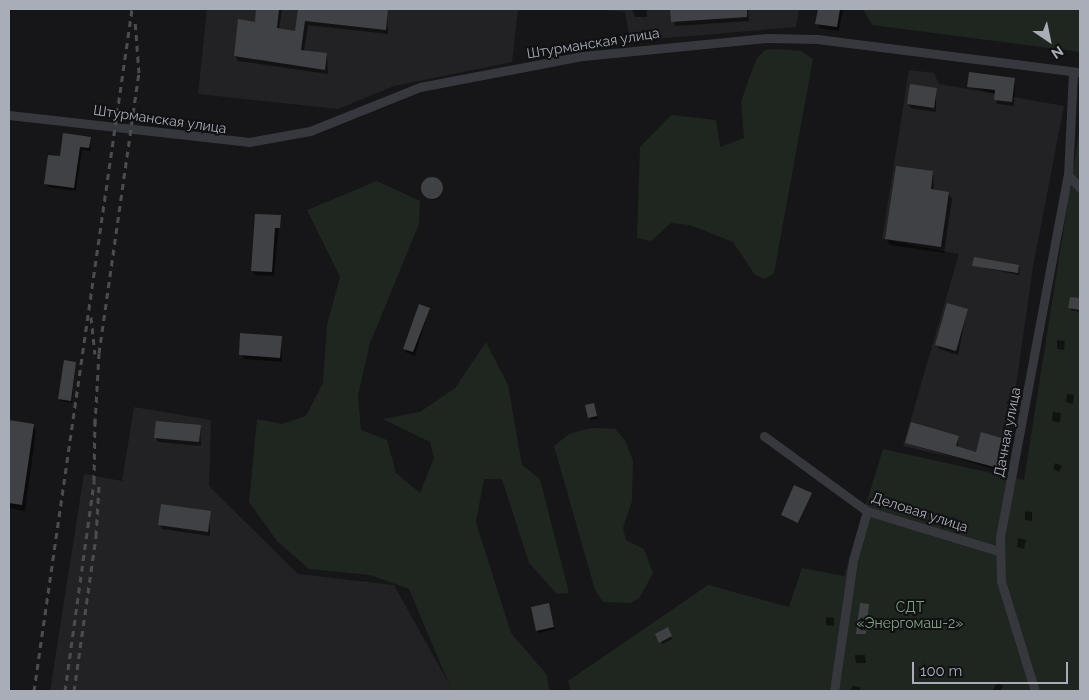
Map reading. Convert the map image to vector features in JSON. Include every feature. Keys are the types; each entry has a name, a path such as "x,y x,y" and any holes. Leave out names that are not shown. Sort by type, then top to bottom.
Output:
{"street":[{"name":"Штурманская улица","path":"9,115 249,142 310,131 420,87 583,56 767,38 817,39 1076,73 1068,175"},
{"path":"1068,175 1080,188"},
{"name":"Дачная улица","path":"1035,691 1001,581 999,551 1068,175"},
{"name":"Деловая улица","path":"764,436 867,511 999,551"},
{"path":"834,691 853,560 867,511"}],"shaded area":[{"path":"207,9 518,9 512,62 394,86 338,109 198,94"},
{"path":"594,9 799,9 796,27 630,41 625,12"},
{"path":"909,70 934,73 939,84 1064,106 1033,267 1004,469 903,446 959,254 882,239"},
{"path":"134,407 211,420 209,486 298,574 394,585 453,691 50,691 84,474 122,481"}],"green space":[{"path":"863,9 1080,9 1080,52 872,25"},
{"path":"765,50 801,51 813,59 774,273 765,279 755,275 733,242 690,225 671,223 651,241 637,238 640,147 671,115 716,120 720,147 744,138 741,102 749,78 757,58"},
{"name":"СДТ «Энергомаш-2»","path":"1080,126 1080,691 571,691 568,681 708,585 789,607 802,568 844,576 883,449 1024,480"},
{"path":"377,181 420,201 419,224 370,343 358,395 361,430 387,440 396,473 420,493 434,458 430,442 383,419 420,412 455,388 486,342 508,385 522,465 540,479 569,593 557,594 529,563 502,479 484,479 476,522 511,633 547,675 549,691 452,691 409,589 370,575 309,569 277,541 249,502 257,419 282,424 306,416 323,383 327,325 340,277 307,210"},
{"path":"591,428 615,429 625,440 633,461 632,501 623,528 626,540 644,549 653,573 640,597 631,603 603,602 595,590 554,446 569,434"}],"building":[{"path":"256,9 279,9 277,28 295,31 298,9 388,9 386,30 305,21 301,50 327,53 325,70 234,56 238,19 255,22"},
{"path":"670,9 747,9 747,17 671,22"},
{"path":"818,9 840,9 837,27 815,24"},
{"path":"969,72 1015,78 1012,102 994,100 995,90 967,87"},
{"path":"910,84 937,88 934,108 907,104"},
{"path":"63,133 91,137 89,148 80,147 74,188 44,184 48,155 60,156"},
{"path":"896,166 933,171 931,189 949,192 941,247 885,239"},
{"path":"432,177 440,180 443,188 440,196 432,199 424,196 421,188 424,180"},
{"path":"255,214 281,215 280,228 275,228 272,272 251,271"},
{"path":"974,257 1019,265 1018,273 972,266"},
{"path":"1070,297 1080,298 1080,310 1068,308"},
{"path":"947,303 968,309 956,351 935,345"},
{"path":"419,304 430,308 413,352 403,349"},
{"path":"240,333 282,336 280,358 239,355"},
{"path":"64,360 76,362 71,401 58,399"},
{"path":"594,403 597,416 588,418 585,405"},
{"path":"9,420 34,424 22,505 9,503"},
{"path":"156,421 201,425 199,442 154,438"},
{"path":"911,422 959,436 956,446 976,452 981,432 1005,439 998,468 905,443"},
{"path":"794,485 812,493 798,523 781,515"},
{"path":"161,504 211,511 208,532 158,525"},
{"path":"549,603 554,627 536,631 531,607"},
{"path":"860,603 869,604 866,634 856,634"},
{"path":"668,627 672,636 659,643 655,634"}],"railway":[{"path":"34,691 132,9"},
{"path":"95,424 99,353 139,73 135,20"},
{"path":"91,317 95,354"},
{"path":"65,691 94,481 95,419"},
{"path":"74,691 96,536 99,486"}]}
